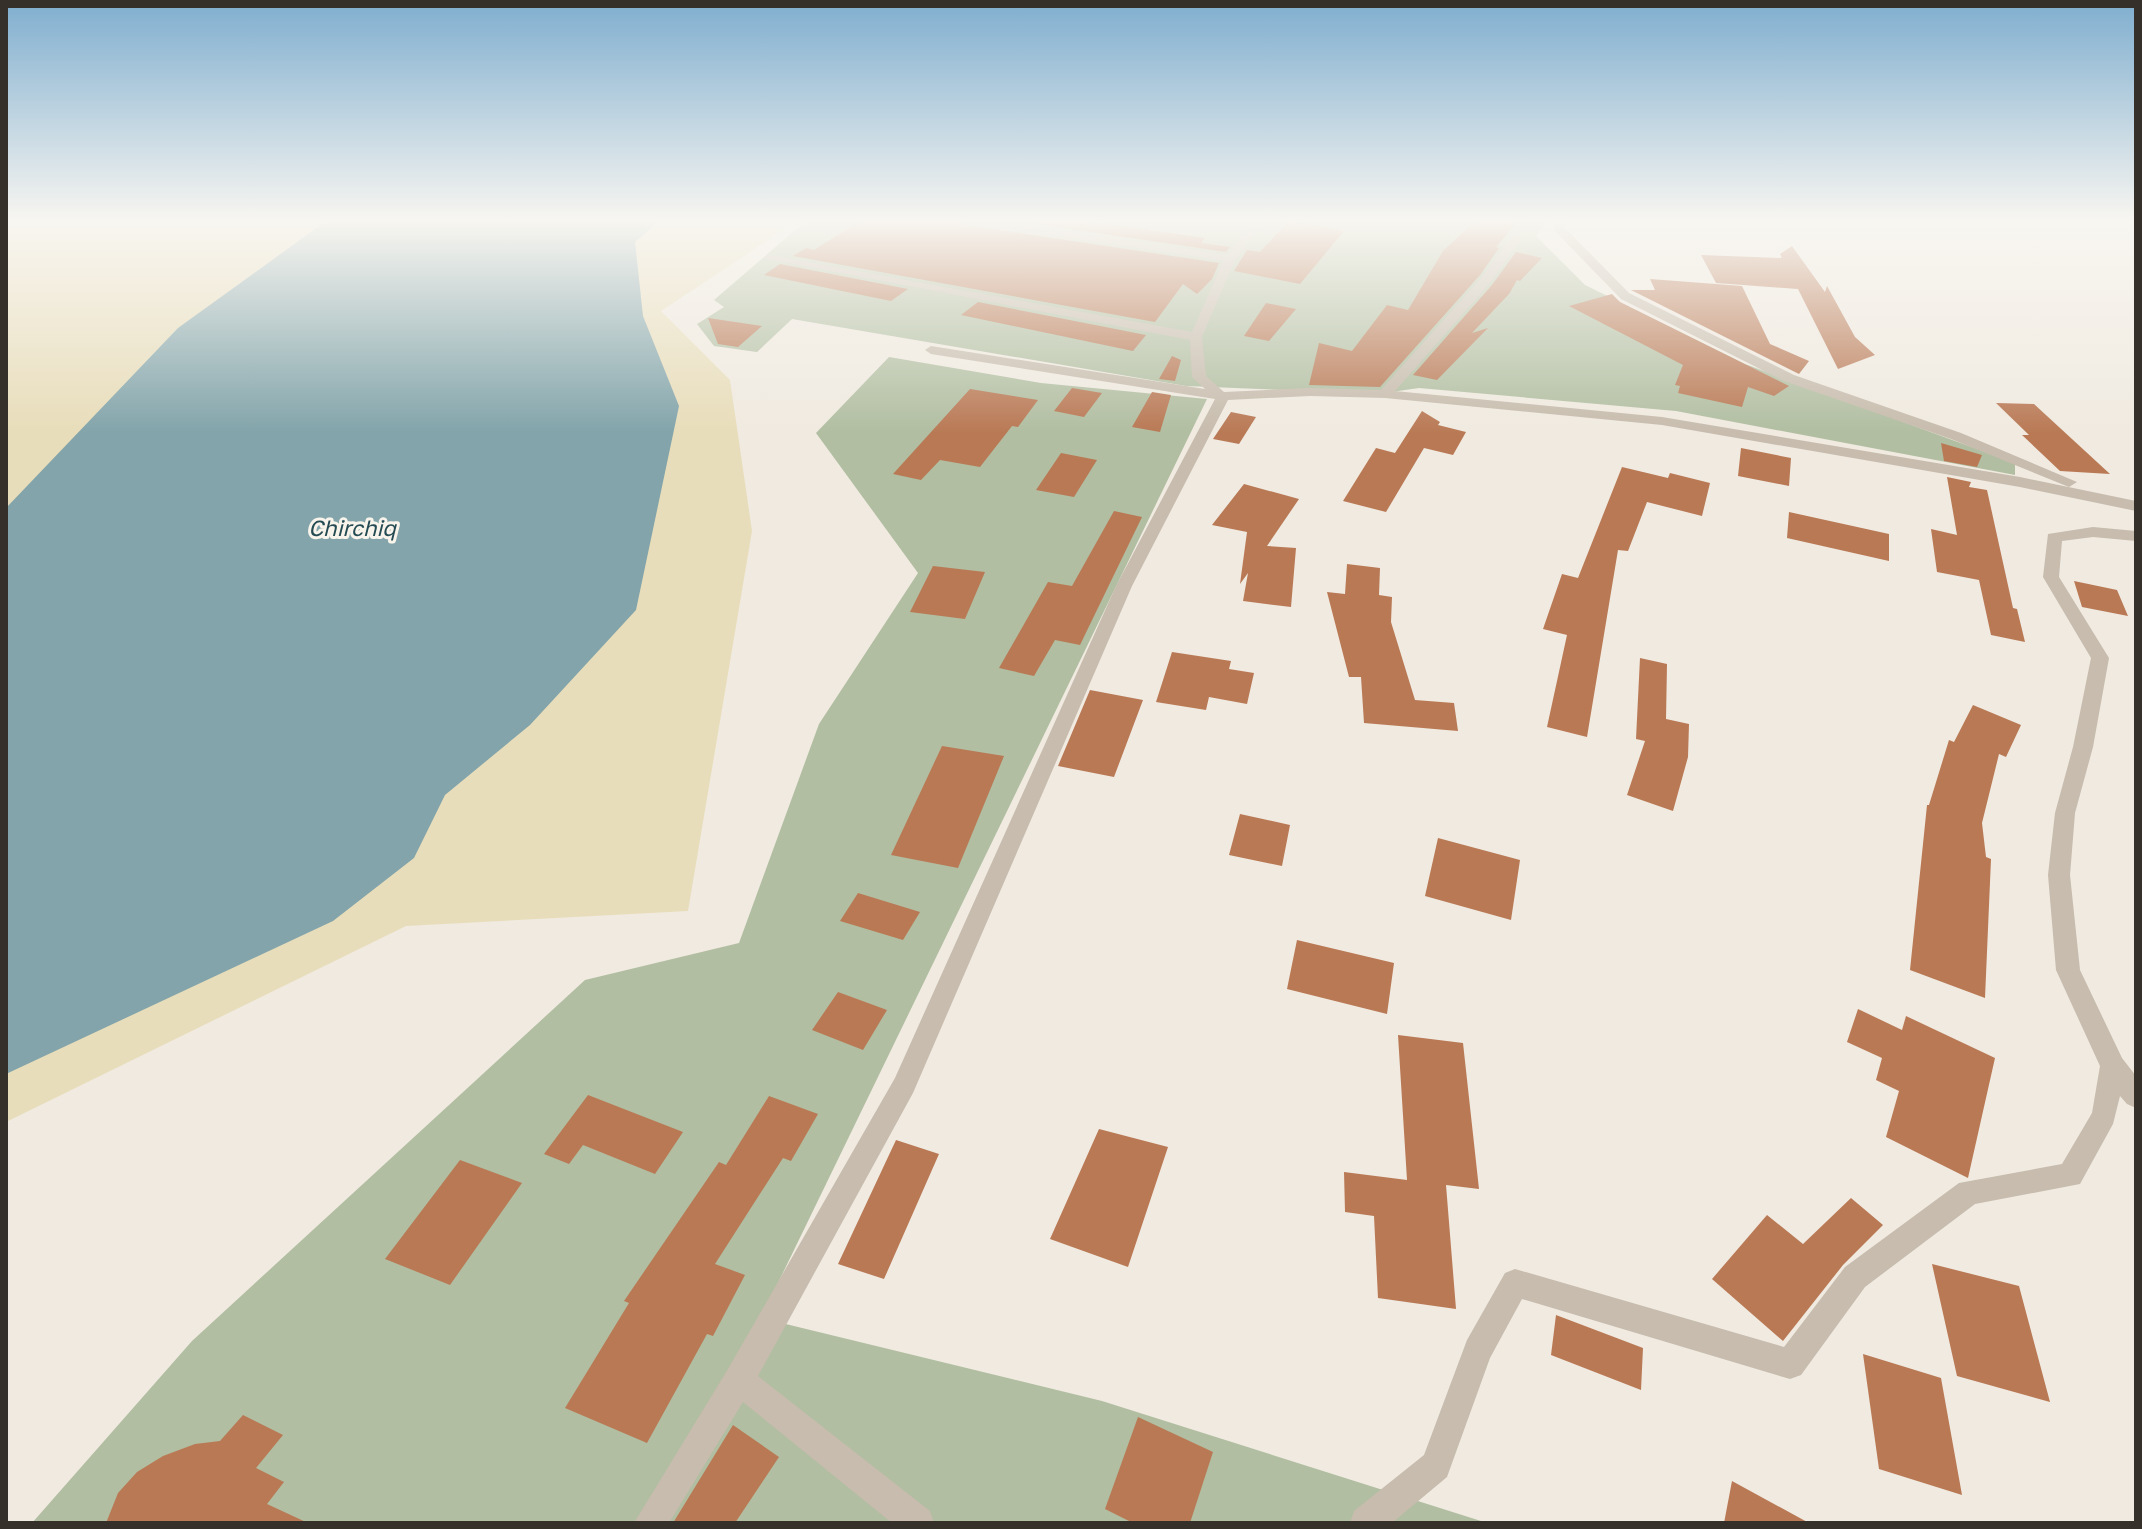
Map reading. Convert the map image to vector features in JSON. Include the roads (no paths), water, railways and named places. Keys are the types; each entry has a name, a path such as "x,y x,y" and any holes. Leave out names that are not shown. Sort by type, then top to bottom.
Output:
{"street":[{"path":"944,290 1196,337"},
{"path":"1216,290 1196,337 1199,377 1223,396"},
{"path":"1385,394 1477,290"},
{"path":"1619,290 1625,296 1789,378 1956,436 2136,506"},
{"path":"931,350 1223,396 1310,392 1385,394 1662,421 2109,498"},
{"path":"650,1523 739,1380 904,1085 1124,586 1223,396"},
{"path":"2136,536 2093,532 2054,537 2051,577 2100,658 2083,747 2065,813 2059,875 2068,970 2113,1066 2136,1096"},
{"path":"1366,1523 1436,1466 1478,1351 1515,1283 1790,1364 1855,1277 1969,1192 2070,1175 2104,1116 2113,1066"},
{"path":"739,1380 918,1523"}],"water":[{"name":"Chirchiq","path":"230,290 640,290 643,316 679,406 636,610 530,725 445,795 414,858 333,921 6,1074 6,508 178,328"}]}
